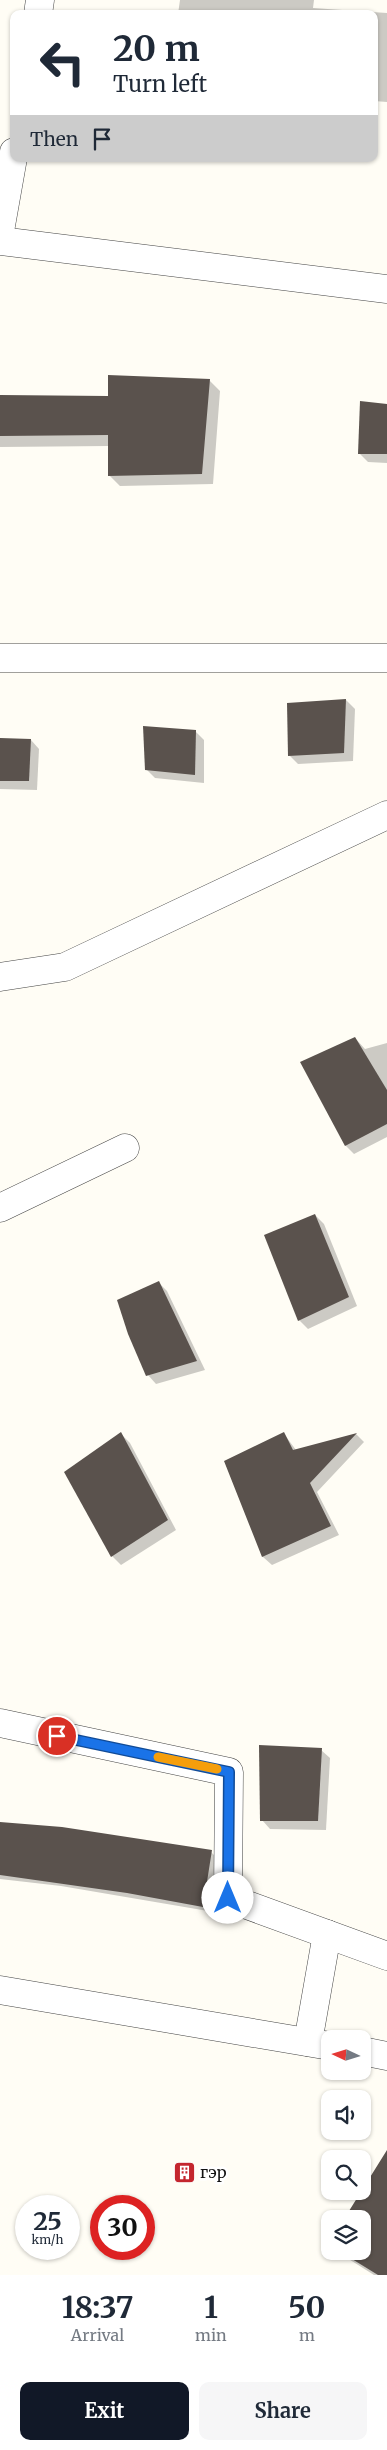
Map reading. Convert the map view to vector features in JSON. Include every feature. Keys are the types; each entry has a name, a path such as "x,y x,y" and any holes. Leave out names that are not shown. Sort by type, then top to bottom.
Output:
{"street":[{"path":"0,231 12,162"},
{"path":"0,241 387,289"},
{"path":"0,658 387,658"},
{"path":"0,977 65,967 387,815"},
{"path":"0,1208 125,1148"},
{"path":"0,1723 229,1772 228,1898 387,1956"},
{"path":"0,1990 319,2044 327,1934"},
{"path":"371,2053 387,2056"}],"building":[{"path":"108,375 210,379 202,474 108,476 108,435 0,436 0,395 108,396"},
{"path":"360,401 387,404 387,454 358,454"},
{"path":"346,699 344,753 288,756 287,703"},
{"path":"143,726 196,730 195,775 145,770"},
{"path":"0,738 31,739 29,781 0,781"},
{"path":"355,1037 387,1090 387,1124 345,1146 300,1062"},
{"path":"315,1214 349,1297 298,1321 264,1235"},
{"path":"159,1281 197,1361 146,1376 128,1334 117,1300"},
{"path":"121,1432 168,1520 111,1557 64,1472"},
{"path":"284,1432 293,1450 357,1433 310,1483 331,1526 262,1557 224,1461"},
{"path":"259,1745 322,1748 318,1821 260,1821"},
{"path":"0,1822 62,1827 212,1850 203,1907 127,1893 0,1875"},
{"path":"387,2150 387,2275 378,2275 354,2260 371,2260 371,2210 350,2210 356,2200 371,2200 371,2176"}],"slow traffic":[{"path":"158,1757 217,1769"}],"place":[{"name":"гэр","path":"184,2172"}],"route":[{"path":"57,1736 229,1772 228,1898"}]}
